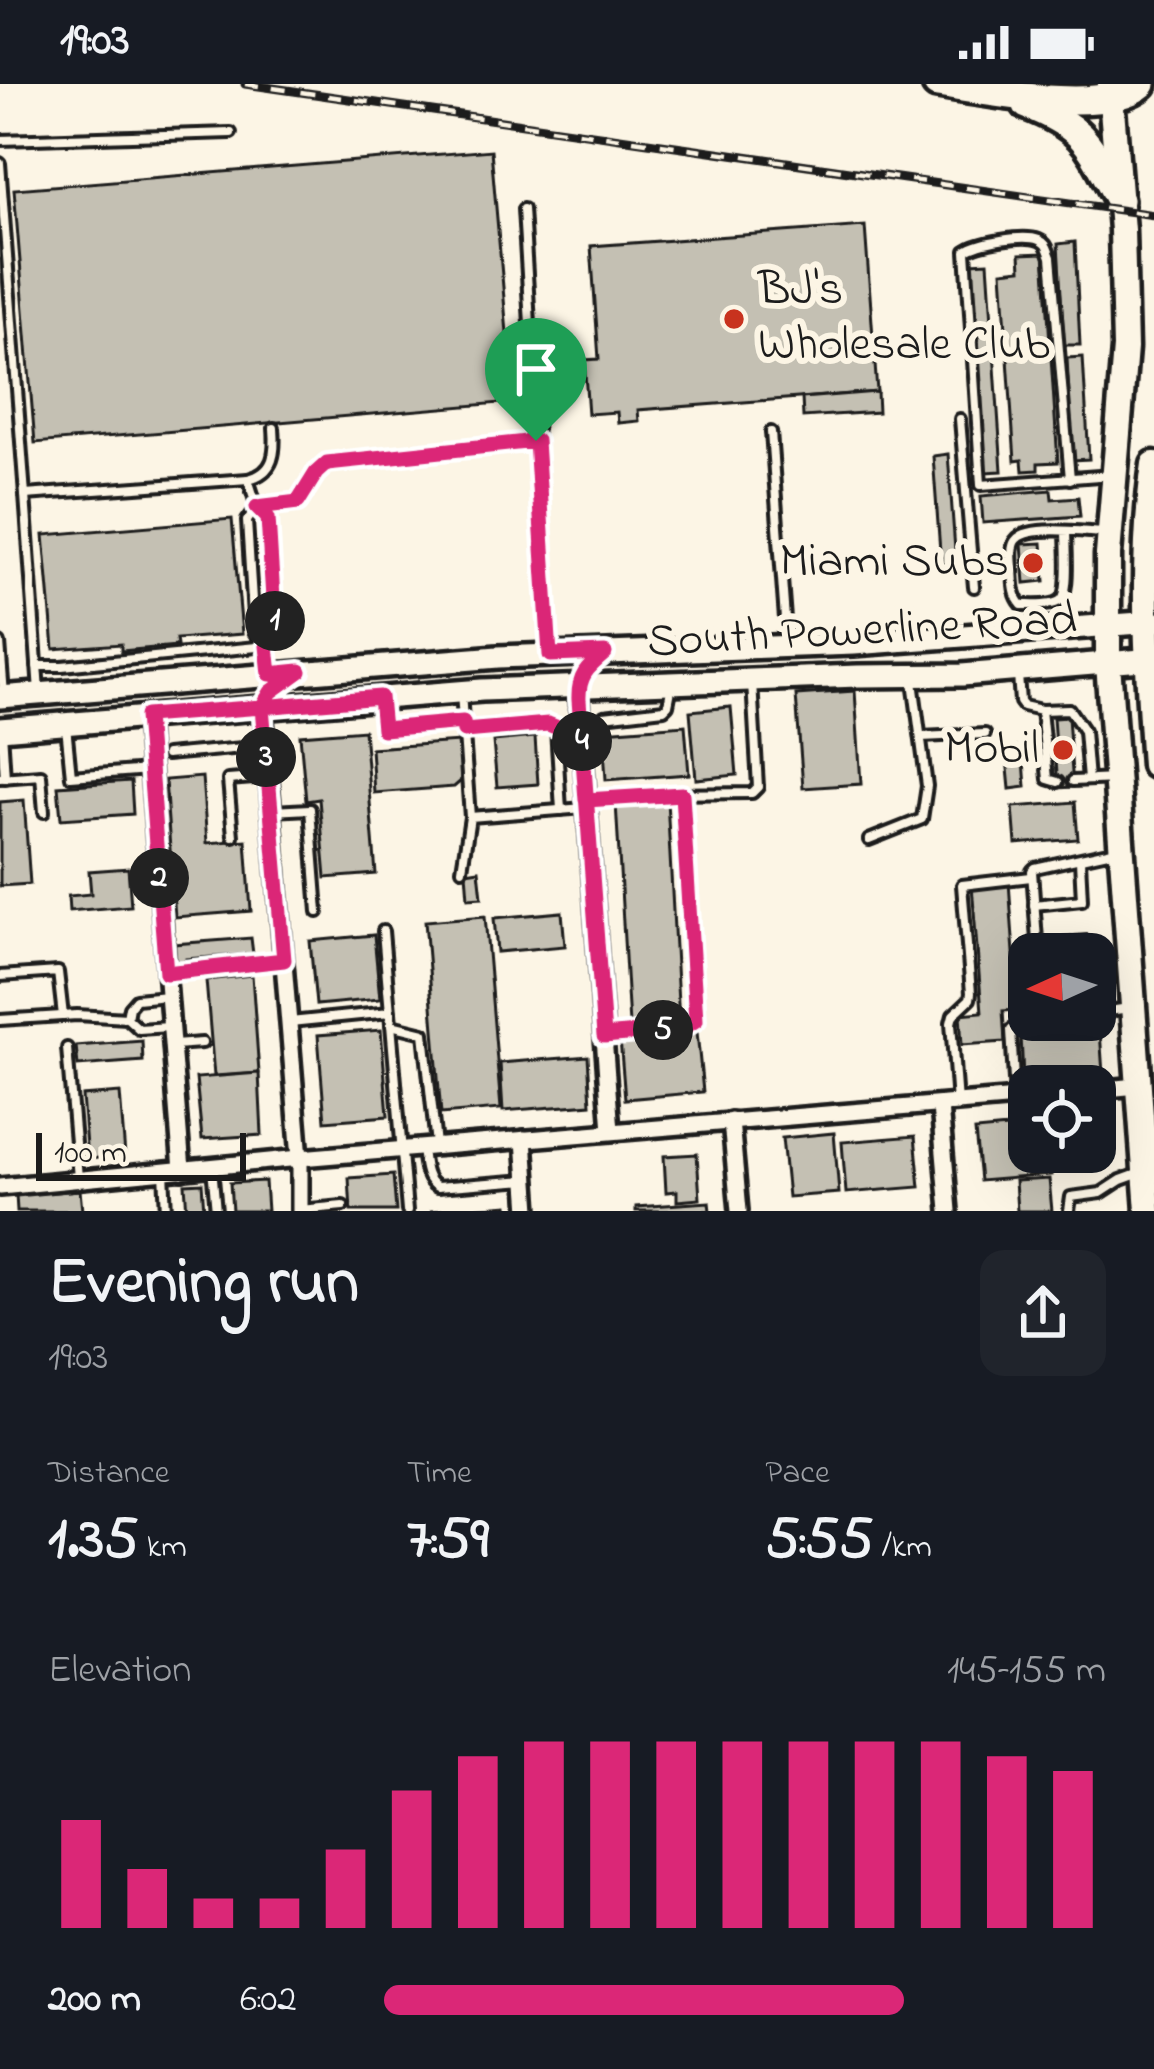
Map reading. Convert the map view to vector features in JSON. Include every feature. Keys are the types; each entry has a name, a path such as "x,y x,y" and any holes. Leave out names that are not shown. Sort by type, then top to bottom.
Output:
{"highway":[{"path":"938,84 1072,100 1110,91 1127,95 1142,84"},
{"path":"1110,91 1124,348 1109,533 1108,663 1148,1211"},
{"path":"995,92 1077,130 1119,200"},
{"path":"1154,464 1154,765"}],"main road":[{"name":"South Powerline Road","path":"1,698 300,671 550,655 787,647 1151,622"},
{"path":"578,686 584,672 605,653"},
{"path":"513,688 543,670 550,655"},
{"name":"South Powerline Road","path":"1,729 461,691 912,676 1151,659"},
{"path":"262,707 271,692 300,671"},
{"path":"1,729 39,693"}],"street":[{"path":"578,686 611,1131"},
{"path":"262,707 300,1158 300,1210"},
{"path":"146,716 182,1170"},
{"path":"1116,1088 1138,1086"},
{"path":"0,1187 1008,1099"},
{"path":"948,1105 949,1211"},
{"path":"731,1121 739,1211"},
{"path":"524,1139 529,1211"}],"lane":[{"path":"0,140 231,134"},
{"path":"0,163 39,693"},
{"path":"523,209 550,655"},
{"path":"1070,478 1051,257 1047,247 1032,238 977,244 966,251 981,485 1114,475"},
{"path":"960,419 974,587"},
{"path":"25,495 260,476 272,464 274,428"},
{"path":"771,432 787,647"},
{"path":"267,646 254,632 247,521 257,507 298,502 327,463 536,441"},
{"path":"248,478 257,507 268,518 275,631 267,646 270,674"},
{"path":"1066,532 1063,597 1057,602 1022,605 1016,599 1012,547 1017,538 1027,532 1066,532 1109,533"},
{"path":"252,592 272,590"},
{"path":"1057,602 1059,629"},
{"path":"0,643 1,698"},
{"path":"37,666 267,646"},
{"path":"1018,671 1023,706 1069,709 1084,730 1088,780"},
{"path":"869,840 922,820 927,786 912,676"},
{"path":"470,817 756,790 752,681"},
{"path":"604,716 664,709 672,683"},
{"path":"461,691 470,817 462,869"},
{"path":"380,697 383,729 581,727"},
{"path":"1041,710 1048,779 1058,782"},
{"path":"66,723 71,776 150,770"},
{"path":"556,728 561,810"},
{"path":"1084,730 1113,728"},
{"path":"1,729 3,778 41,775 44,812"},
{"path":"921,737 985,734"},
{"path":"166,755 266,746"},
{"path":"233,836 228,780 268,777"},
{"path":"1072,782 1116,778"},
{"path":"604,1036 682,1029 696,1020 682,794"},
{"path":"271,811 310,809 318,912"},
{"path":"1036,933 1031,877 1035,868 1120,849"},
{"path":"1034,905 1082,900 1080,860"},
{"path":"948,1105 952,1019 971,993 962,885 1031,877"},
{"path":"383,931 407,1211"},
{"path":"166,973 284,960"},
{"path":"0,976 58,972 63,1016"},
{"path":"127,1018 136,999 168,995"},
{"path":"1116,1010 1132,1007"},
{"path":"289,1022 390,1012"},
{"path":"0,1020 127,1018 140,1029 171,1027"},
{"path":"391,1025 424,1033 429,1147 425,1171 431,1183 527,1180"},
{"path":"172,1046 202,1043"},
{"path":"67,1048 78,1180"},
{"path":"212,1167 216,1211"},
{"path":"1069,1211 1070,1197 1101,1192 1144,1171"},
{"path":"164,1172 166,1211"},
{"path":"300,1210 344,1206"}],"building":[{"path":"491,150 513,402 35,443 14,189"},
{"path":"865,226 877,392 638,410 639,421 618,423 617,412 588,414 584,360 599,359 591,246"},
{"path":"1075,242 1080,345 1064,345 1058,244"},
{"path":"1044,253 1058,462 1038,463 1038,470 1023,471 1022,460 1015,461 1002,271 1021,269 1020,254"},
{"path":"988,262 1002,471 985,472 971,263"},
{"path":"1083,357 1089,459 1072,460 1067,358"},
{"path":"877,392 878,412 803,417 802,398"},
{"path":"948,454 956,564 941,565 933,456"},
{"path":"1051,490 1052,499 1078,497 1080,516 983,523 981,496"},
{"path":"232,519 242,634 176,639 177,646 121,651 121,644 54,649 44,535"},
{"path":"1042,543 1045,581 1025,583 1022,544"},
{"path":"855,691 861,784 803,788 796,695"},
{"path":"731,707 737,775 696,779 690,711"},
{"name":"Mobil","path":"1068,717 1073,787 1058,788 1053,718"},
{"path":"685,725 689,774 606,780 603,731"},
{"path":"364,730 376,874 326,878 319,799 306,801 300,735"},
{"path":"535,737 538,784 497,787 493,741"},
{"path":"459,742 462,780 454,787 374,793 371,748"},
{"path":"1023,747 1026,787 1010,789 1006,748"},
{"path":"202,777 207,843 246,840 251,911 175,917 165,780"},
{"path":"131,781 133,814 61,819 58,786"},
{"path":"24,800 30,884 0,886 0,802"},
{"path":"667,800 679,1022 629,1025 616,803"},
{"path":"1075,802 1078,839 1016,844 1013,807"},
{"path":"128,868 131,906 69,911 68,896 91,894 89,871"},
{"path":"479,870 482,897 468,898 466,872"},
{"path":"1009,882 1013,933 1008,933 1005,1042 962,1045 960,1014 982,1012 972,885"},
{"path":"562,912 565,946 497,952 494,918"},
{"path":"485,916 501,1109 441,1114 425,921"},
{"path":"374,935 380,999 316,1005 310,941"},
{"path":"251,938 253,954 186,959 186,964 176,965 174,944"},
{"path":"252,975 259,1073 214,1076 206,980"},
{"path":"381,1030 388,1116 325,1121 318,1035"},
{"path":"697,1032 703,1092 625,1099 620,1039"},
{"path":"142,1041 143,1061 78,1066 76,1046"},
{"path":"1021,1041 1101,1041 1102,1065 1022,1065"},
{"path":"588,1056 591,1104 503,1111 500,1063"},
{"path":"259,1073 262,1135 202,1139 196,1078"},
{"path":"120,1093 125,1156 87,1159 82,1096"},
{"path":"1008,1128 1008,1173 1051,1175 980,1181 975,1131"},
{"path":"834,1133 839,1193 788,1197 782,1138"},
{"path":"915,1136 920,1187 846,1193 842,1142"},
{"path":"697,1154 700,1199 677,1201 677,1191 666,1192 664,1156"},
{"path":"393,1175 396,1211 351,1211 349,1178"},
{"path":"1049,1179 1052,1211 1017,1211 1015,1181"},
{"path":"265,1181 267,1211 232,1211 230,1183"},
{"path":"202,1183 204,1211 187,1211 185,1184"},
{"path":"80,1190 82,1211 17,1211 16,1195"},
{"path":"709,1202 710,1211 636,1211 636,1207"},
{"path":"508,1205 509,1211 430,1211"}],"railway":[{"path":"245,84 1154,215"}],"place":[{"name":"BJ's Wholesale Club","path":"734,319"},
{"name":"Miami Subs","path":"1033,563"},
{"name":"Mobil","path":"1063,750"}],"route":[{"path":"536,441 327,463 298,502 257,507 268,518 275,631 267,646 270,674 300,671 271,692 262,707 146,716 166,973 284,960 262,707 380,697 383,729 463,722 464,731 548,724 581,732 586,800 682,794 696,1020 688,1028 604,1036 586,800 578,686 584,672 605,653 550,655 536,441"}]}
